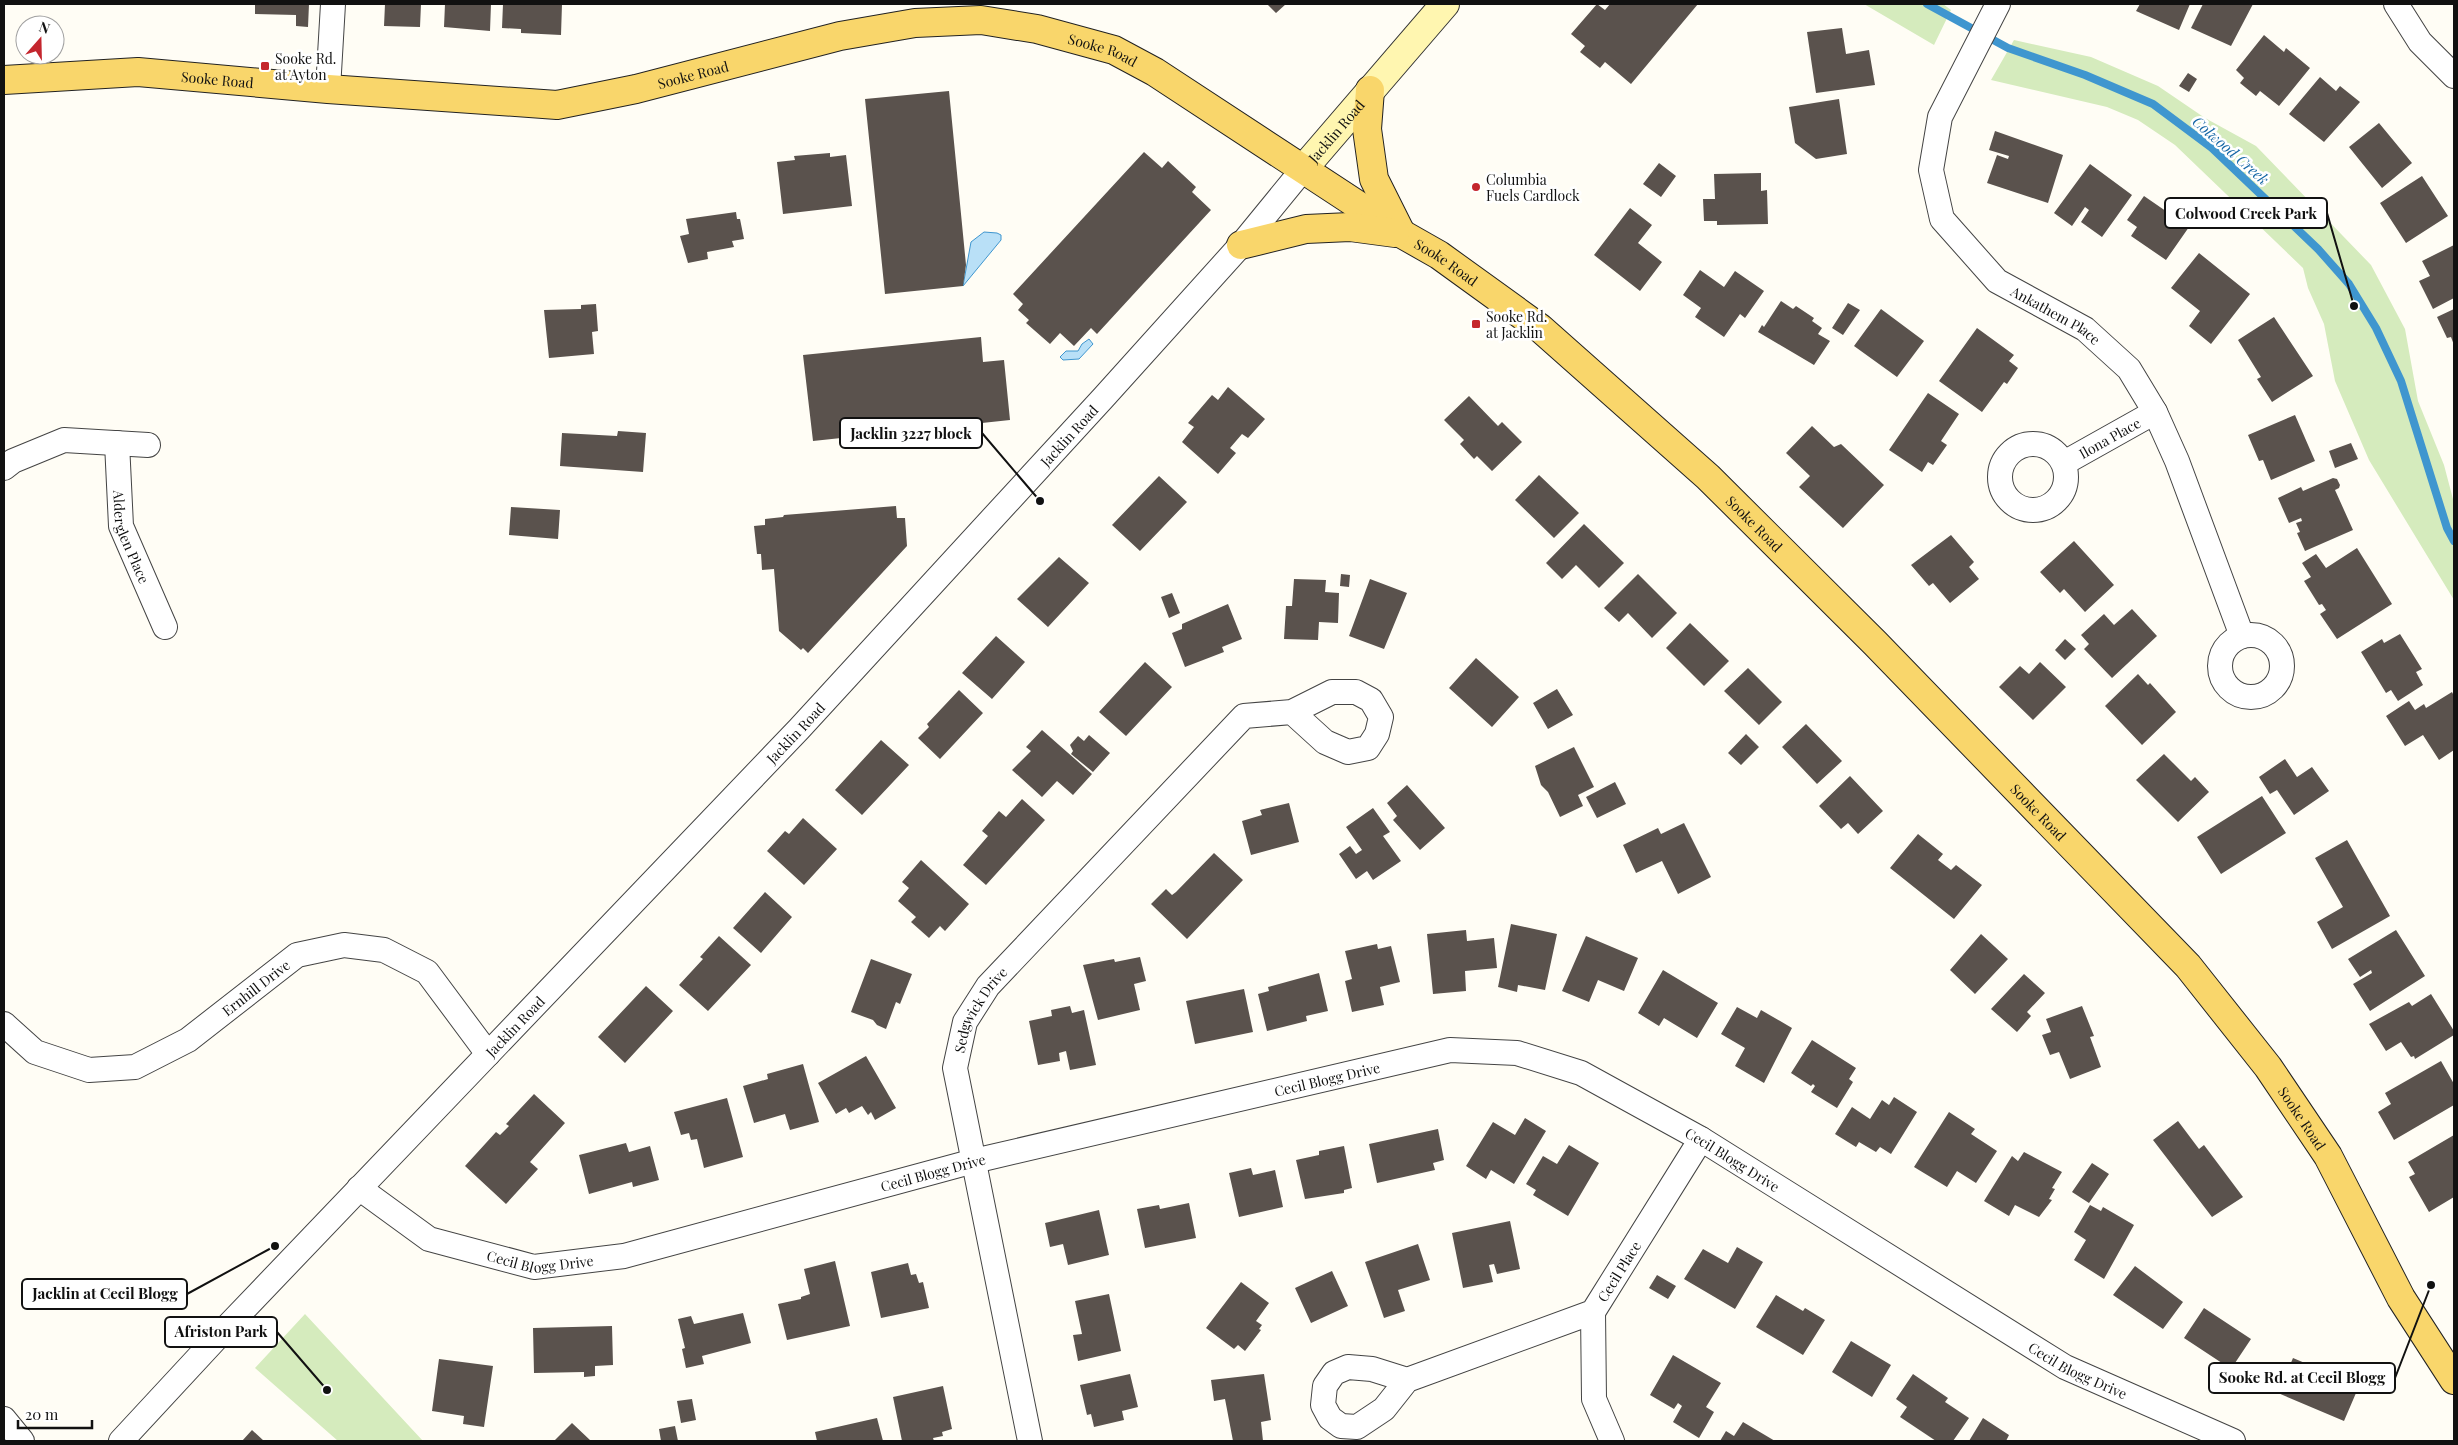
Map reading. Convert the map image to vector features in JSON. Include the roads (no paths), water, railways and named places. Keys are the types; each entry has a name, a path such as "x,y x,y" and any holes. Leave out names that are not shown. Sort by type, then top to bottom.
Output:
{"main road":[{"name":"Jacklin Road","path":"1304,168 1445,4"},
{"name":"Sooke Road","path":"4,80 138,72 328,89 557,105 636,89 840,36 915,23 981,20 1037,29 1114,50 1155,72 1402,234 1439,255 1540,328 1708,477 1876,643 2188,966 2268,1067 2328,1156 2401,1298 2454,1380"},
{"path":"1370,90 1367,129 1374,179 1402,234"},
{"path":"1241,245 1306,229 1350,227 1402,234"}],"street":[{"path":"328,89 333,4"},
{"path":"2396,4 2420,42 2454,76"},
{"name":"Ankathem Place","path":"1997,6 1940,117 1931,170 1942,219 1997,281 2085,328 2129,369 2155,412 2177,461 2242,636"},
{"name":"Jacklin Road","path":"121,1441 359,1188 799,729 1241,245 1304,168"},
{"name":"Ilona Place","path":"2064,463 2155,412"},
{"path":"4,468 13,461 64,440 148,444"},
{"name":"Alderglen Place","path":"117,443 121,526 165,627"},
{"name":"Sedgwick Drive","path":"1030,1441 955,1068 965,1022 988,986 1244,716 1292,712"},
{"name":"Ernhill Drive","path":"4,1024 35,1052 89,1070 135,1067 188,1040 297,955 344,945 384,950 427,972 488,1054"},
{"name":"Cecil Blogg Drive","path":"359,1188 430,1239 534,1267 624,1256 974,1161 1450,1050 1517,1053 1581,1073 1701,1139 2065,1367 2233,1441"},
{"name":"Cecil Place","path":"1407,1380 1593,1312 1701,1139"},
{"path":"1593,1312 1594,1399 1612,1441"},
{"path":"4,1419 22,1441"}],"water":[{"path":"984,232 997,233 1001,235 1001,240 963,286 971,242"},
{"path":"1089,339 1093,344 1079,359 1063,360 1060,357 1066,351 1078,351 1082,344"}],"waterway":[{"name":"Colwood Creek","path":"1927,4 2008,48 2085,75 2153,104 2212,148 2318,249 2349,284 2376,328 2401,381 2447,528 2454,541"}],"place":[{"name":"Sooke Rd. at Ayton","path":"265,66"},
{"name":"Columbia Fuels Cardlock","path":"1476,187"},
{"name":"Colwood Creek Park","path":"2354,306"},
{"name":"Sooke Rd. at Jacklin","path":"1476,324"},
{"name":"Jacklin 3227 block","path":"1040,501"},
{"name":"Jacklin at Cecil Blogg","path":"275,1246"},
{"name":"Sooke Rd. at Cecil Blogg","path":"2431,1285"},
{"name":"Afriston Park","path":"327,1390"}]}
